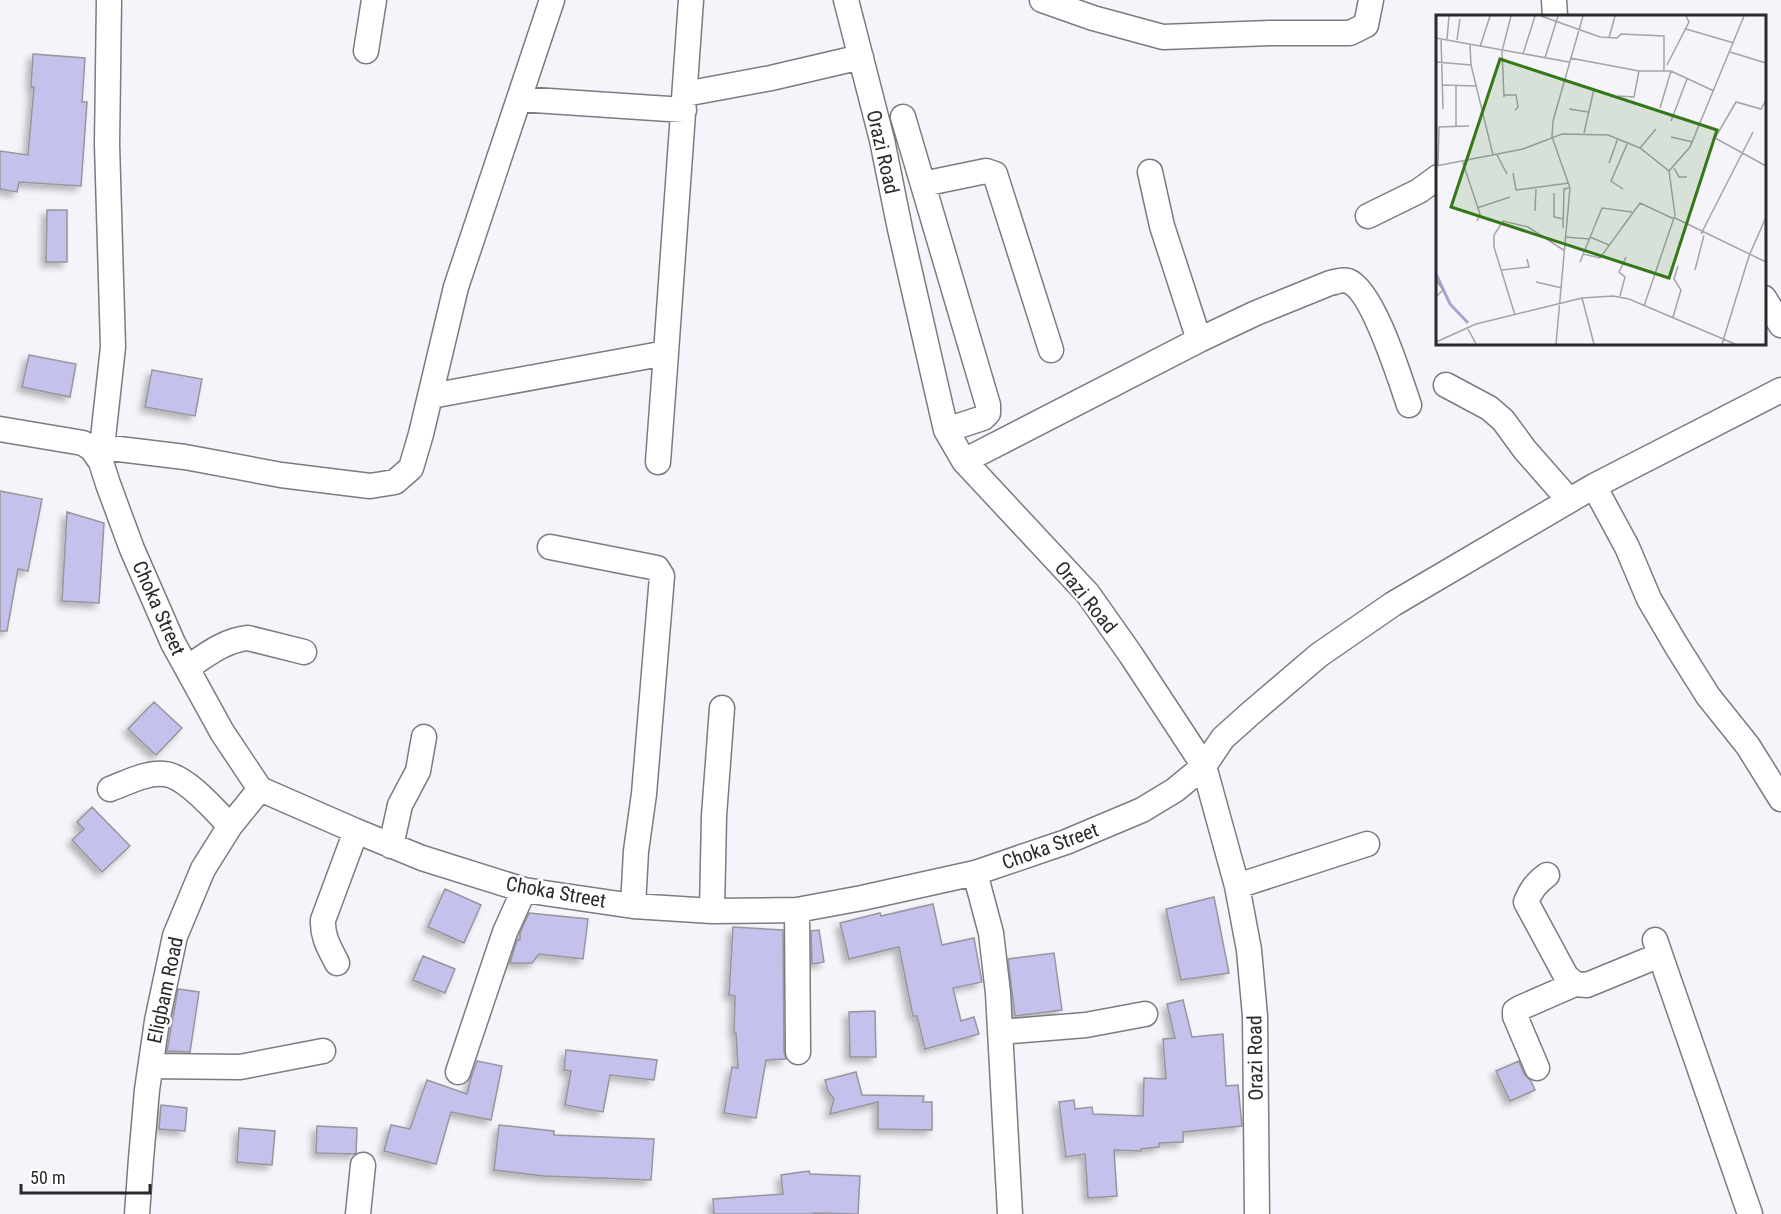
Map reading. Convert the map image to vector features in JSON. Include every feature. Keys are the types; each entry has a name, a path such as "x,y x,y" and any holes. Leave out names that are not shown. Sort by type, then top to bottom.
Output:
{"street":[{"path":"101,454 113,347 107,144 109,0"},
{"path":"366,51 374,0"},
{"path":"0,429 83,443 101,454 185,457 280,475 370,486 395,482 411,468 456,287 552,0"},
{"path":"658,462 691,0"},
{"name":"Orazi Road","path":"846,0 882,140 946,430 964,461 1088,594 1204,766 1237,886 1249,950 1255,1016 1257,1214"},
{"path":"1042,0 1093,18 1163,37 1350,33 1366,25 1371,0"},
{"path":"1554,0 1556,15"},
{"path":"519,99 684,102 762,80 861,57"},
{"path":"903,117 988,405 988,413 982,418 946,430"},
{"path":"923,184 986,171 995,174 1051,350"},
{"path":"1150,172 1162,225 1199,340"},
{"path":"1368,216 1419,191 1436,178"},
{"path":"964,461 1199,340 1330,283 1343,280 1350,282 1360,290 1378,320 1409,405"},
{"path":"1766,301 1781,325"},
{"path":"430,396 666,352"},
{"path":"1446,385 1489,408 1503,420 1525,450 1569,500"},
{"name":"Choka Street","path":"101,454 132,549 173,643 222,732 260,789 422,858 524,890 633,906 712,911 796,910 975,873 1066,842 1142,810 1175,790 1204,766 1223,738 1320,655 1393,604 1594,486 1781,390"},
{"path":"1594,486 1627,547 1649,599 1676,645 1708,696 1748,746 1781,799"},
{"path":"550,547 657,568 663,576 644,794 636,851 633,906"},
{"path":"187,668 216,649 239,639 248,638 304,652"},
{"path":"712,911 714,816 722,708"},
{"path":"391,846 400,805 418,771 424,737"},
{"path":"110,789 145,776 165,773 184,783 204,799 230,826"},
{"name":"Eligbam Road","path":"137,1214 151,1066 161,998 175,936 203,870 230,826 260,789"},
{"path":"338,963 325,940 322,930 323,920 356,831"},
{"path":"1237,886 1367,844"},
{"path":"975,873 991,933 998,993 1010,1214"},
{"path":"1547,875 1536,882 1526,902 1566,976 1575,984"},
{"path":"458,1072 505,932 524,890"},
{"path":"796,910 798,1052"},
{"path":"1537,1068 1515,1016 1515,1011 1575,984 1587,985 1658,948 1750,1214"},
{"path":"1000,1032 1086,1025 1145,1014"},
{"path":"151,1066 240,1067 323,1051"},
{"path":"358,1214 363,1165"}],"building":[{"path":"33,54 85,58 82,102 87,102 81,186 19,182 17,192 0,189 0,151 28,155 34,87 31,87"},
{"path":"47,210 67,210 67,262 46,262"},
{"path":"29,355 76,364 70,397 22,387"},
{"path":"152,370 202,379 195,416 145,407"},
{"path":"0,491 42,499 28,571 18,569 7,631 0,631"},
{"path":"67,512 104,523 99,603 62,601"},
{"path":"154,702 182,728 156,755 128,729"},
{"path":"92,807 130,846 102,872 72,840 84,829 77,822"},
{"path":"445,889 481,905 464,943 428,927"},
{"path":"1214,897 1229,973 1181,980 1166,909"},
{"path":"933,904 942,945 974,938 982,982 953,988 961,1021 974,1017 979,1034 925,1049 917,1016 913,1016 899,947 849,959 840,923"},
{"path":"529,913 588,919 583,959 539,954 532,963 510,963"},
{"path":"733,927 783,930 784,1052 786,1059 766,1060 756,1118 724,1113 732,1067 738,1068 736,1033 734,1033 735,996 729,995"},
{"path":"819,930 824,962 812,964 811,931"},
{"path":"1054,953 1062,1010 1015,1016 1008,959"},
{"path":"423,956 455,969 445,993 413,980"},
{"path":"178,989 199,992 190,1052 167,1051"},
{"path":"1183,1000 1192,1037 1223,1034 1226,1086 1238,1085 1242,1126 1183,1132 1183,1142 1159,1143 1159,1147 1141,1149 1141,1151 1114,1150 1117,1196 1088,1198 1085,1154 1066,1157 1059,1102 1074,1100 1075,1109 1092,1107 1093,1114 1143,1116 1144,1078 1166,1079 1163,1039 1175,1038 1167,1004"},
{"path":"875,1011 876,1057 850,1057 849,1012"},
{"path":"566,1050 657,1060 654,1080 610,1075 603,1112 565,1105 571,1071 564,1070"},
{"path":"477,1061 502,1066 491,1120 451,1112 436,1164 384,1151 391,1125 410,1129 427,1080 467,1094"},
{"path":"1519,1061 1524,1074 1531,1081 1535,1090 1510,1101 1496,1071"},
{"path":"856,1072 862,1095 924,1096 923,1102 932,1102 932,1130 878,1129 878,1102 830,1114 834,1099 828,1091 825,1080"},
{"path":"161,1105 187,1108 185,1131 159,1129"},
{"path":"499,1125 554,1131 554,1135 654,1139 651,1180 544,1176 494,1170"},
{"path":"317,1126 357,1128 356,1153 316,1153"},
{"path":"239,1128 275,1131 272,1165 237,1162"},
{"path":"809,1171 810,1174 860,1176 858,1214 714,1214 713,1199 783,1194 781,1175"}]}
